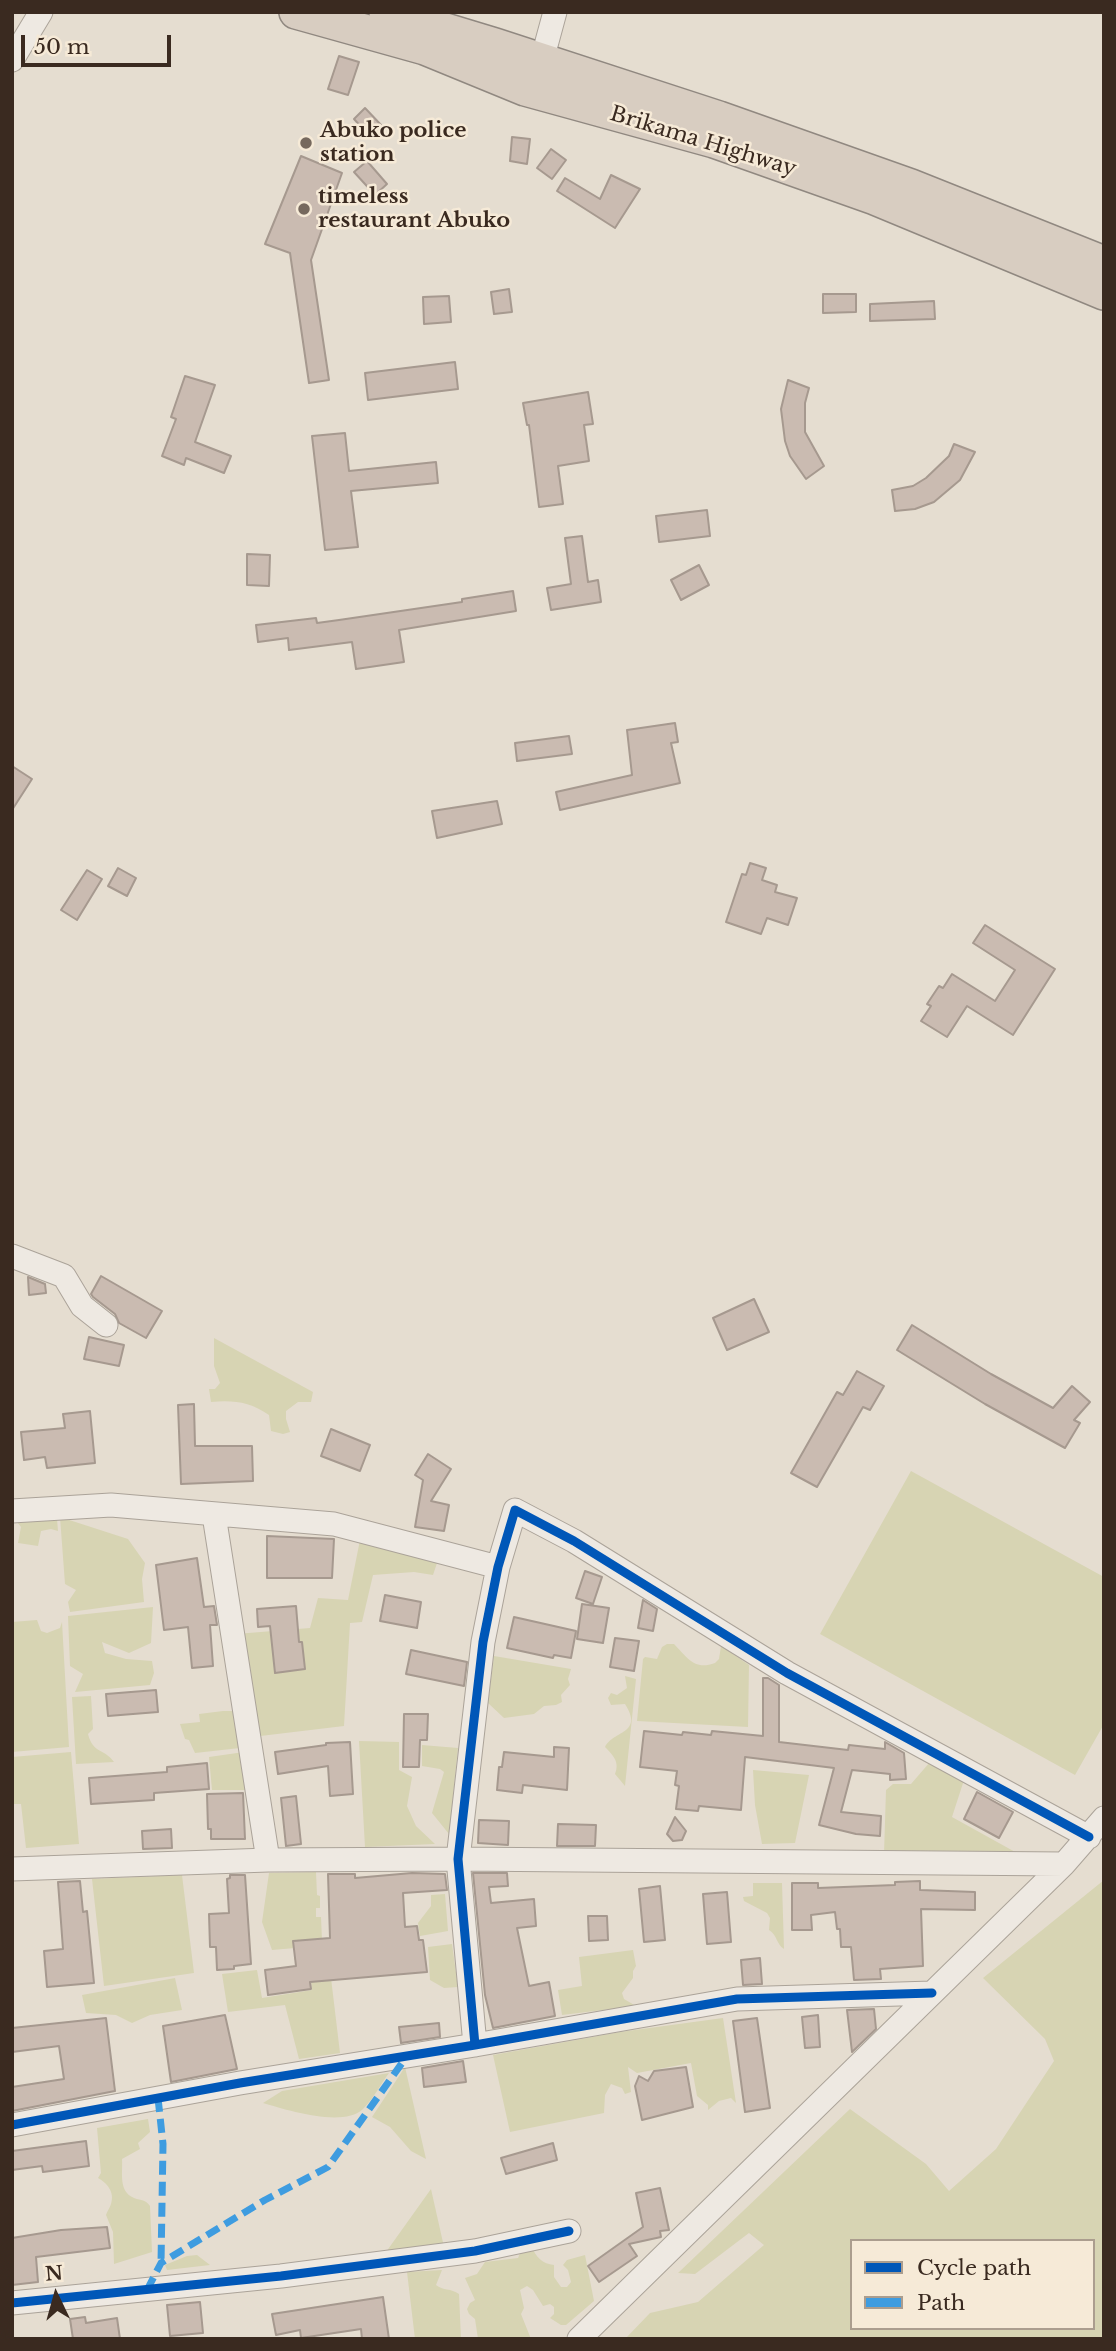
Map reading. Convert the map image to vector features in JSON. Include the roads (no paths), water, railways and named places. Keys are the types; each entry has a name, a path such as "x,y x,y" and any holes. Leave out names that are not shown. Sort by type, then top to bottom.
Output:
{"highway":[{"name":"Brikama Highway","path":"296,12 425,48 525,89 714,141 875,198 1104,293"},
{"name":"Brikama Highway","path":"386,12 719,118 911,186 1104,263"}],"street":[{"path":"12,60 41,12"},
{"path":"525,89 542,60 555,12"},
{"path":"12,1256 64,1276 82,1306 106,1325"},
{"path":"12,1511 111,1505 334,1524 498,1567"},
{"path":"475,2045 458,1859 483,1642 498,1567 515,1510 574,1541 787,1673 1088,1837"},
{"path":"214,1515 268,1860"},
{"path":"579,2339 1064,1864 1104,1818"},
{"path":"12,1869 268,1860 458,1859 1064,1864"},
{"path":"12,2125 240,2083 737,1999 932,1993"},
{"path":"12,2303 294,2275 475,2251 569,2231"}],"place":[{"name":"Abuko police station","path":"306,143"},
{"name":"timeless restaurant Abuko","path":"304,209"}]}
